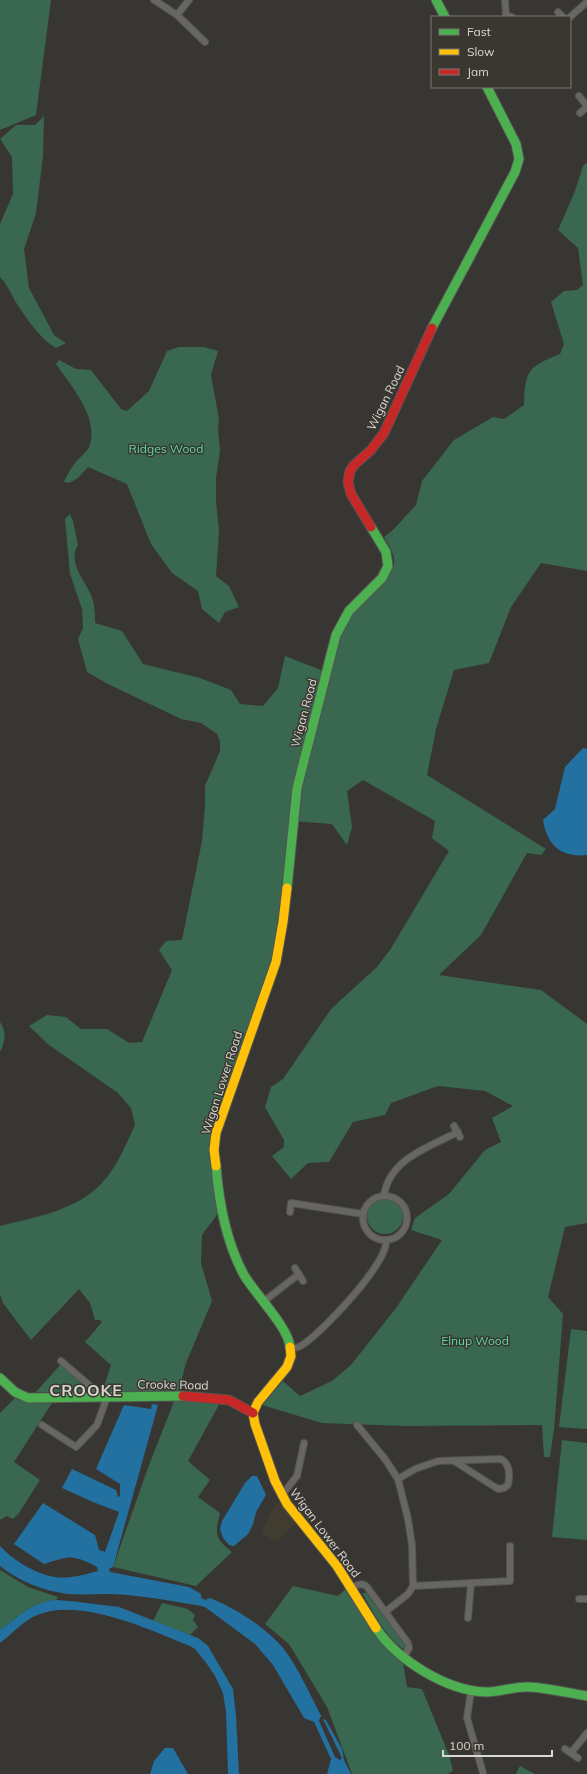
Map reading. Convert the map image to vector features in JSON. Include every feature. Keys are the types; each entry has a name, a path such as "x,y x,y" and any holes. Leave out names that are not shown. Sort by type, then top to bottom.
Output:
{"main road":[{"path":"436,0 444,16"},
{"name":"Wigan Road","path":"294,803 300,773 336,635 346,616 382,578 388,566 387,557 383,547 351,494 348,482 350,471 375,445 384,433 426,340 457,279 506,192 518,166 519,154 516,144 488,88"},
{"name":"Wigan Lower Road","path":"291,1349 284,1331 245,1276 230,1246 219,1197 214,1150 216,1133 223,1111 276,962 283,922 294,803"},
{"path":"253,1413 258,1402 287,1367 290,1361 291,1349"},
{"name":"Crooke Road","path":"0,1378 16,1392 28,1398 192,1396 229,1400 253,1413"},
{"name":"Wigan Lower Road","path":"253,1413 263,1447 282,1496 322,1547 351,1588 383,1639 404,1657 419,1668 445,1683 470,1691 488,1692 528,1688 587,1696"}],"street":[{"path":"154,0 178,15 205,42"},
{"path":"178,15 189,0"},
{"path":"504,0 507,16"},
{"path":"571,16 583,2"},
{"path":"558,12 562,16"},
{"path":"579,96 587,107 580,113"},
{"path":"384,1196 388,1180 404,1160 457,1132"},
{"path":"378,1196 384,1196 396,1199 401,1203 407,1216 404,1229 399,1234 386,1240 373,1237 368,1232 364,1227 363,1214 368,1203 378,1196"},
{"path":"290,1212 292,1202 363,1214"},
{"path":"291,1349 304,1344 313,1337 349,1301 382,1256 387,1245 386,1240"},
{"path":"295,1268 303,1281"},
{"path":"263,1302 299,1274"},
{"path":"42,1425 76,1447 97,1425 105,1397 61,1361"},
{"path":"357,1425 385,1459 398,1479 408,1519 412,1545 413,1586 408,1594 385,1612"},
{"path":"282,1496 297,1476 304,1442"},
{"path":"398,1479 430,1463 438,1461 503,1460 508,1466 508,1485 504,1488 498,1489 454,1461"},
{"path":"413,1586 510,1581 510,1546"},
{"path":"468,1618 471,1583"},
{"path":"351,1588 358,1584 365,1585 409,1646 404,1657"},
{"path":"579,1599 587,1599"},
{"path":"470,1691 467,1718 483,1770 488,1765"},
{"path":"571,1753 587,1733"},
{"path":"565,1749 578,1758"}],"shaded area":[{"path":"278,1502 297,1522 274,1541 262,1533 271,1511"}],"green space":[{"path":"0,0 51,0 36,115 0,130"},
{"path":"44,116 43,156 36,213 24,249 29,288 54,335 66,343 56,348 34,328 0,277 0,224 13,194 12,157 0,139 16,125 35,125"},
{"name":"Elnup Wood","path":"587,162 587,571 541,563 511,607 489,663 454,670 436,729 427,775 546,849 541,855 527,853 481,935 439,975 541,990 587,1024 587,1223 565,1227 548,1297 563,1314 554,1429 550,1457 544,1457 542,1425 405,1426 322,1423 262,1405 283,1381 300,1396 332,1381 351,1365 396,1308 442,1240 411,1230 415,1218 449,1194 485,1150 501,1142 492,1118 513,1106 485,1091 438,1086 391,1103 385,1115 353,1122 329,1162 308,1163 291,1179 272,1156 284,1147 284,1140 265,1107 271,1087 283,1079 331,1009 376,968 390,950 449,851 432,838 435,821 363,780 347,791 352,827 347,845 332,824 291,821 278,943 212,1142 219,1212 202,1235 201,1263 212,1301 186,1363 178,1393 117,1392 103,1390 111,1365 85,1342 102,1322 100,1320 95,1320 90,1303 79,1289 31,1340 3,1303 0,1294 0,1226 44,1215 85,1197 97,1188 107,1177 122,1152 135,1125 131,1108 118,1093 49,1045 29,1026 47,1015 66,1017 81,1029 107,1029 129,1043 142,1042 172,970 159,950 166,941 182,940 202,841 205,786 220,751 220,741 217,734 201,723 181,719 108,684 87,672 78,639 83,628 82,609 70,574 65,519 70,514 73,521 78,545 75,552 76,567 91,594 95,609 95,623 122,631 143,664 200,678 231,690 240,704 263,706 278,688 285,656 331,674 336,643 344,621 354,609 383,582 393,567 394,559 384,537 393,530 416,505 422,481 454,440 493,417 504,419 524,405 527,377 530,371 541,363 560,354 564,344 551,302 564,291 577,290 583,285 578,248 558,230 575,191 583,166"},
{"name":"Ridges Wood","path":"179,347 204,347 218,351 211,375 219,419 218,429 220,451 216,478 216,501 219,531 216,576 229,586 239,607 225,612 219,623 202,609 198,591 172,573 151,544 127,484 88,467 78,478 69,483 64,482 73,466 89,447 91,425 76,392 56,364 59,360 76,369 91,370 121,409 127,411 149,391 167,351"},
{"path":"0,1022 4,1030 4,1037 0,1052"},
{"path":"389,1198 398,1203 402,1209 402,1223 398,1229 389,1234 381,1234 372,1229 368,1223 367,1212 372,1203 378,1199"},
{"path":"571,1329 587,1331 587,1429 559,1427"},
{"path":"61,1364 95,1393 36,1392"},
{"path":"15,1398 29,1402 52,1403 14,1462 40,1480 19,1513 13,1519 7,1516 0,1520 0,1413"},
{"path":"175,1399 220,1403 188,1461 210,1480 198,1497 220,1513 217,1526 217,1535 222,1543 232,1552 196,1586 113,1567 149,1465"},
{"path":"562,1440 587,1443 587,1540 552,1537"},
{"path":"0,1570 28,1587 58,1597 56,1600 40,1603 19,1615 0,1630"},
{"path":"293,1586 338,1596 347,1588 378,1639 403,1663 407,1687 422,1689 449,1755 453,1771 447,1774 352,1774 327,1707 289,1644 265,1624"},
{"path":"362,1593 367,1593 369,1595 404,1642 405,1650 386,1632"},
{"path":"162,1603 188,1609 195,1615 193,1620 198,1627 190,1635 153,1621"},
{"path":"520,1766 535,1774 516,1774"}],"water":[{"path":"583,748 587,749 587,855 578,855 563,852 552,843 545,829 543,820 555,809 565,767"},
{"path":"152,1404 158,1405 113,1567 109,1569 110,1572 189,1587 201,1594 201,1598 205,1600 210,1598 229,1607 268,1633 283,1648 294,1664 322,1717 320,1717 319,1721 335,1757 340,1760 342,1758 323,1719 326,1720 342,1749 344,1760 351,1774 327,1774 331,1759 314,1722 304,1718 273,1665 255,1644 205,1607 136,1596 59,1593 23,1581 0,1566 0,1546 23,1565 42,1574 61,1578 98,1571 97,1567 76,1558 60,1559 44,1564 14,1544 43,1503 95,1535 99,1550 105,1552 119,1512 62,1488 72,1469 116,1490 118,1497 120,1496 120,1484 96,1469 124,1405 151,1409"},
{"path":"252,1476 257,1476 266,1495 256,1512 253,1524 248,1534 234,1546 229,1545 223,1538 220,1529 222,1521 245,1483"},
{"path":"56,1600 119,1607 198,1638 208,1646 233,1689 239,1774 228,1774 226,1712 223,1693 215,1676 207,1664 195,1649 190,1646 155,1631 114,1617 93,1612 73,1610 54,1610 37,1615 22,1624 0,1643 0,1630 19,1615 40,1603"},
{"path":"165,1748 173,1748 188,1774 150,1774 154,1761"}],"traffic: fast":[{"path":"436,0 444,16"},
{"path":"432,328 515,172 519,159 516,144 488,88"},
{"path":"287,888 297,788 336,635 349,611 382,578 388,566 386,552 371,527"},
{"path":"216,1166 221,1208 232,1249 249,1283 284,1330 290,1347"},
{"path":"0,1378 15,1392 28,1398 183,1396"},
{"path":"376,1628 385,1640 410,1662 424,1672 455,1686 486,1692 518,1687 529,1687 551,1689 587,1696"}],"traffic: slow":[{"path":"216,1166 214,1150 216,1133 276,962 287,888"},
{"path":"290,1347 291,1356 287,1367 258,1402 253,1413 255,1424 275,1481 287,1504 337,1566 376,1628"}],"traffic: jam":[{"path":"371,527 351,494 348,482 350,471 354,465 371,450 384,433 432,328"},
{"path":"183,1396 229,1400 253,1413"}],"district":[{"name":"CROOKE","path":"86,1390"}]}
